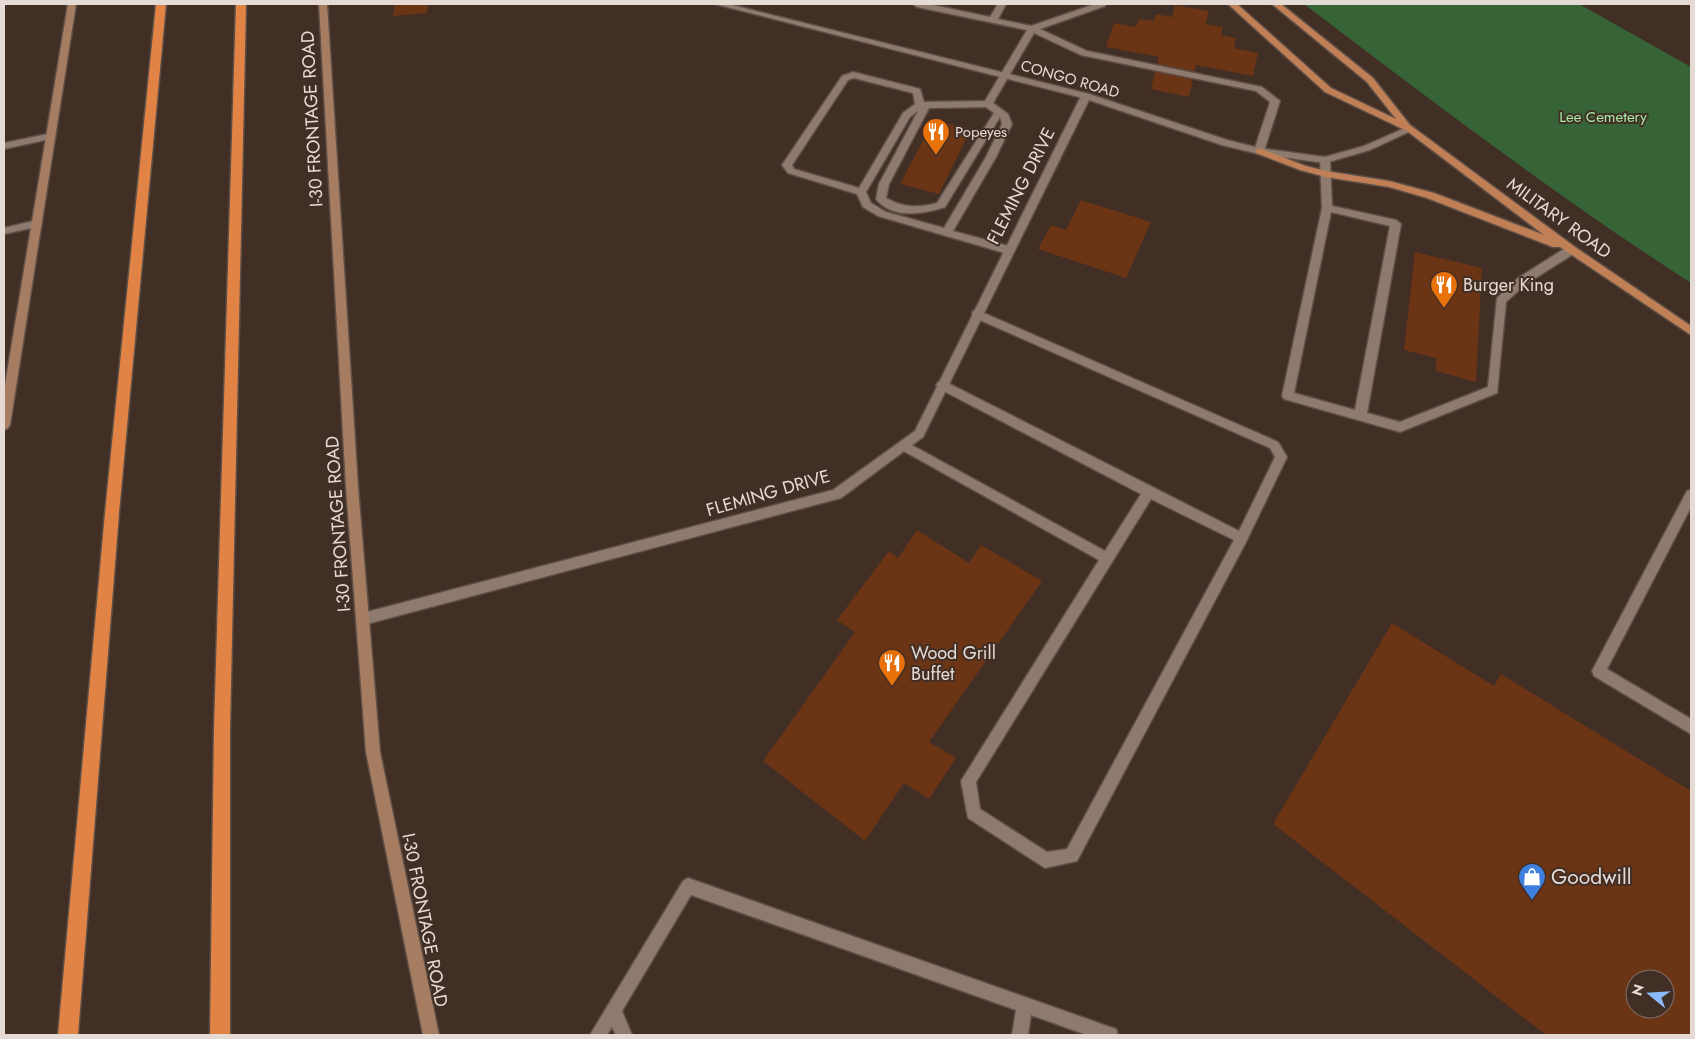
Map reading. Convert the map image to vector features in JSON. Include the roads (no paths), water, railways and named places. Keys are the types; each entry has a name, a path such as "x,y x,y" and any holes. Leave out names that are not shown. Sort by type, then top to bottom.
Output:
{"highway":[{"path":"68,1035 113,503 161,4"},
{"path":"220,1035 222,728 240,4"}],"main road":[{"path":"4,419 52,136 72,4"},
{"name":"I-30 FRONTAGE ROAD","path":"323,4 352,487 373,752 431,1035"},
{"name":"MILITARY ROAD","path":"1232,4 1328,90 1410,129 1571,250 1691,331"},
{"name":"MILITARY ROAD","path":"1276,4 1370,80 1410,129"},
{"path":"1259,151 1303,168 1326,174 1388,184 1430,195 1571,250"}],"street":[{"name":"CONGO ROAD","path":"719,4 1086,96 1225,143 1259,151 1325,160 1367,148 1410,129"},
{"path":"917,4 1032,29 1084,53 1259,89 1274,101 1259,151"},
{"path":"994,20 1002,4"},
{"path":"988,104 1032,29 1102,4"},
{"path":"999,112 941,205 924,211 905,211 891,206 881,199 884,184 923,105 917,91 853,75 845,78 786,165 791,171 861,192 867,205 882,214 1008,250"},
{"name":"FLEMING DRIVE","path":"363,619 837,494 904,446 919,434 1008,250 1086,96"},
{"path":"861,192 906,115 923,105 988,104 1006,116 1006,124 991,157 947,232"},
{"path":"4,146 52,136"},
{"path":"1325,160 1327,208 1288,396 1400,427 1493,390 1502,301 1522,280 1571,250"},
{"path":"1327,208 1396,224 1360,417"},
{"path":"4,231 37,224"},
{"path":"977,314 1274,445 1281,457 1242,538 1072,856 1045,860 973,813 968,781 1149,492"},
{"path":"942,385 1242,538"},
{"path":"904,446 1107,558"},
{"path":"1691,494 1599,671 1691,727"},
{"path":"598,1035 688,886 1110,1035"},
{"path":"1020,1035 1025,1005"},
{"path":"613,1011 624,1035"}],"place":[{"name":"Popeyes","path":"936,156"},
{"name":"Burger King","path":"1444,309"},
{"name":"Wood Grill Buffet","path":"892,687"},
{"name":"Goodwill","path":"1532,901"}],"park label":[{"name":"Lee Cemetery","path":"1603,117"}]}
